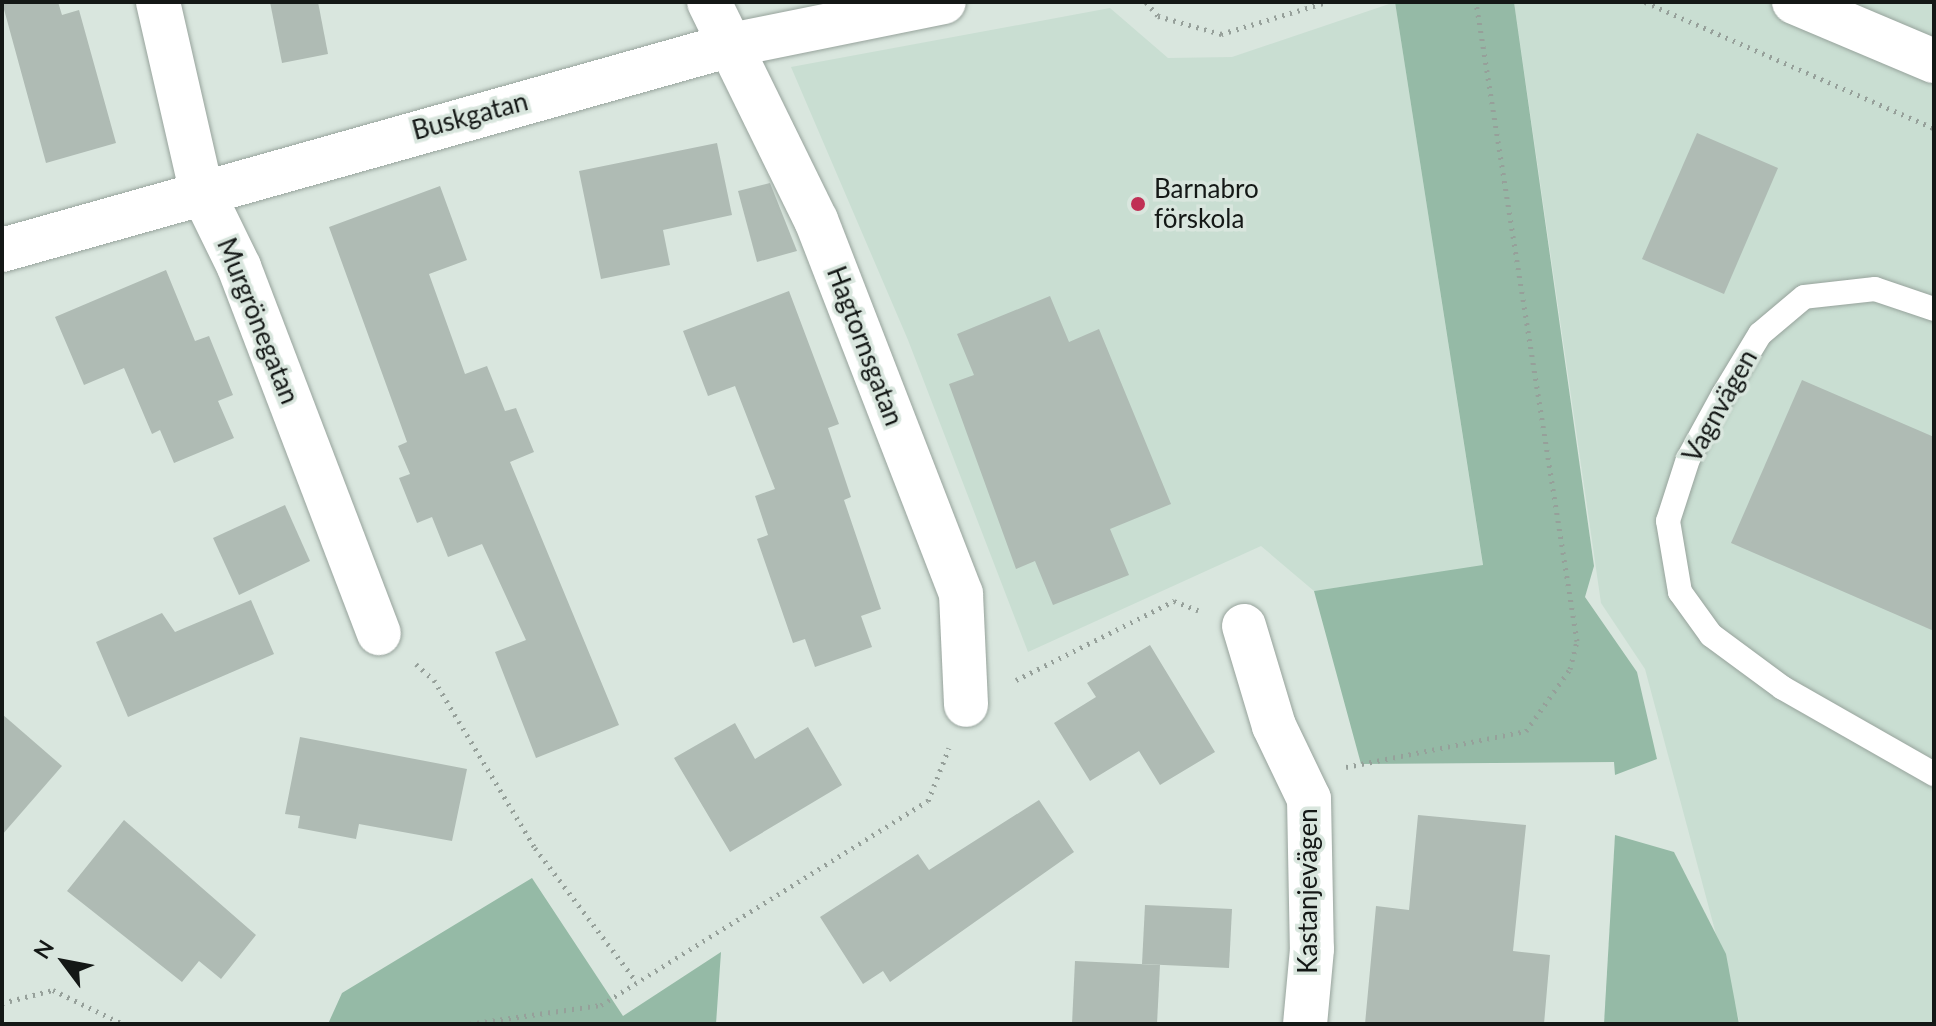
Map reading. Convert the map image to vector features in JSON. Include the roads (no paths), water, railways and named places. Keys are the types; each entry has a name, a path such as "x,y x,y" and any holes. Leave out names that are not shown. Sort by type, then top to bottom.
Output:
{"street":[{"name":"Murgrönegatan","path":"158,2 201,189 239,267 379,633"},
{"name":"Hagtornsgatan","path":"709,2 816,220 961,594 966,705"},
{"name":"Buskgatan","path":"2,250 201,189 731,45 944,2"},
{"path":"1794,2 1934,61"},
{"name":"Kastanjevägen","path":"1244,626 1274,726 1309,799 1312,949 1305,1024"}],"lane":[{"name":"Vagnvägen","path":"1934,309 1875,289 1804,297 1760,334 1688,459 1668,521 1680,592 1711,635 1783,688 1934,774"}],"place":[{"name":"Barnabro förskola","path":"1138,204"}]}
